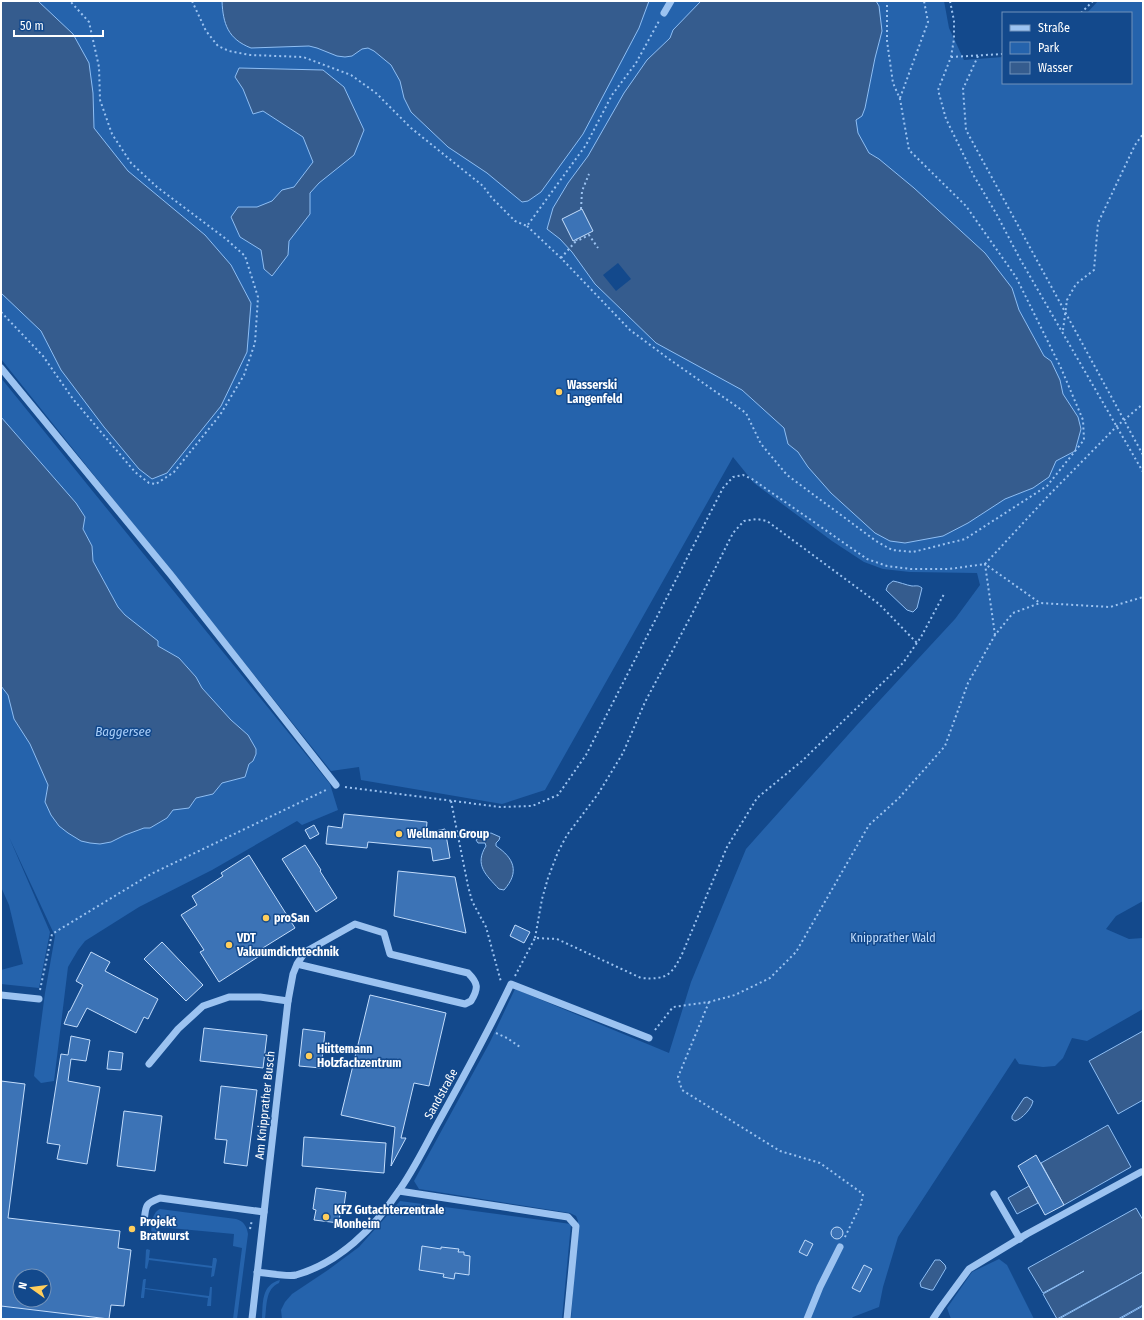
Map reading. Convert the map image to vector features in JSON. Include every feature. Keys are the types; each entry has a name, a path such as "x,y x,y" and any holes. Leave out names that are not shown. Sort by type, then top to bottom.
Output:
{"street":[{"path":"664,13 671,1"},
{"path":"1,368 171,575 336,785"},
{"name":"Am Knipprather Busch","path":"252,1319 288,1001 292,974 297,964 305,952 356,924 384,933 390,954 468,973 475,980 477,986 471,1001 465,1004 297,964"},
{"path":"511,984 649,1038"},
{"name":"Sandstraße","path":"257,1272 295,1275 322,1264 346,1248 368,1229 386,1209 399,1191 454,1096 511,984"},
{"path":"1,995 39,999"},
{"path":"149,1064 178,1029 203,1006 229,997 288,1001"},
{"path":"933,1319 969,1270 1020,1239 1142,1173"},
{"path":"399,1191 568,1217 576,1226 567,1319"},
{"path":"994,1194 1020,1239"},
{"path":"144,1222 146,1208 149,1202 160,1198 264,1212"},
{"path":"807,1319 818,1290 840,1247"}],"path":[{"path":"1,312 43,356 73,399 135,472 149,483 156,484 174,472 220,415 244,375 256,343 258,298 244,256 226,239 157,187 131,163 112,134 100,100 99,67 88,22 70,1"},
{"path":"192,1 206,31 218,46 229,51 250,55 303,57 350,75 376,93 411,128 483,186 492,198 515,221 527,226 561,258 630,330 746,413 762,444 787,475 876,541 892,550 913,552 964,539 1047,486 1084,440 1083,420 1061,368 1016,277 966,206 909,150 900,98 893,83 887,41 886,1"},
{"path":"900,98 928,22 924,1"},
{"path":"950,1 954,21 954,40 951,57 938,90 946,119 974,176 997,215 1020,259 1143,472"},
{"path":"1082,12 1092,1"},
{"path":"527,226 586,144 612,95 636,63 664,13"},
{"path":"951,57 1002,54"},
{"path":"978,56 963,89 966,130 1143,455"},
{"path":"1063,332 1067,300 1076,284 1094,270 1098,223 1135,145 1143,134"},
{"path":"581,209 582,191 589,174"},
{"path":"561,258 576,240 589,235 598,248"},
{"path":"39,999 52,934 151,874 336,785 500,807 532,806 558,794 586,755 724,488 733,477 743,475 752,479 867,559 887,566 911,569 949,569 985,564 1050,494 1117,426 1143,404"},
{"path":"511,984 535,938 542,899 558,852 567,835 598,794 623,754 645,702 733,533 744,521 757,519 767,521 879,604 917,643"},
{"path":"985,564 1040,603"},
{"path":"985,564 995,635"},
{"path":"535,938 556,940 641,978 654,979 666,976 676,967 684,952 727,847 757,798 802,761 903,663 917,643 944,594"},
{"path":"649,1038 673,1007 709,1002 735,995 770,978 796,952 869,825 899,798 945,746 968,683 995,635 1013,613 1040,603 1110,607 1143,596"},
{"path":"452,801 472,901 486,927 505,997"},
{"path":"709,1002 678,1077 682,1090 780,1151 820,1163 863,1194 861,1204 840,1247"},
{"path":"507,1038 520,1047"}],"green space":[{"name":"Wasserski Langenfeld","path":"1,1 944,1 949,28 964,60 1002,57 1002,84 1132,84 1132,12 1088,12 1098,1 1143,1 1143,901 1116,916 1106,929 1129,939 1143,938 1143,1009 1087,1041 1072,1038 1063,1058 1055,1066 1043,1067 1019,1064 1015,1058 898,1237 883,1287 879,1307 851,1319 571,1319 578,1221 576,1216 570,1213 419,1189 414,1181 490,1042 515,989 669,1053 691,982 746,849 856,726 955,619 980,585 977,573 910,572 883,569 864,562 832,541 754,483 733,457 545,790 502,804 361,780 359,767 331,771 1,359"},
{"path":"1,378 330,784 338,810 302,825 297,821 212,870 139,907 85,941 68,967 54,1081 41,1083 34,1076 45,993 55,936 9,837 50,932 39,988 1,984 1,970 23,964 9,905 1,887 1,686 8,695 14,719 30,744 48,785 45,802 111,842 144,828 150,828 167,818 173,809 189,808 196,798 213,794 222,783 245,777 249,764 253,761 256,754 248,735 231,721 202,688 196,677 179,658 158,646 118,607 93,561 92,546 83,529 85,517 76,503 1,417"},
{"path":"400,1201 571,1224 562,1319 282,1319 281,1310 285,1302 292,1294 359,1247"},
{"path":"160,1209 236,1219 245,1225 248,1234 237,1319 233,1319 242,1248 233,1246 234,1234 159,1227 157,1236 151,1235 153,1217"},
{"path":"147,1249 150,1250 149,1258 212,1266 213,1258 216,1258 217,1260 214,1276 211,1277 212,1268 149,1260 147,1269 145,1268"},
{"path":"999,1259 1007,1265 1034,1319 951,1319 947,1308 972,1272"},
{"path":"144,1279 146,1279 145,1288 209,1296 210,1287 212,1287 211,1306 207,1306 208,1298 145,1289 144,1298 141,1298"},
{"path":"280,1280 279,1283 271,1289 265,1319 262,1319 263,1301 266,1290 274,1282"},
{"path":"1,1306 109,1319 1,1319"}],"water":[{"path":"1,1 38,1 73,34 89,63 93,93 94,128 128,171 205,235 231,265 251,303 247,352 221,406 167,473 152,479 139,469 104,427 61,370 41,331 1,293"},
{"path":"222,1 649,1 639,28 583,134 541,192 528,201 522,202 487,173 448,147 411,112 404,98 400,81 391,65 374,51 368,48 362,49 352,56 345,57 337,56 309,46 251,48 237,40 228,30 224,17"},
{"path":"701,1 876,1 879,6 882,31 865,108 862,116 856,120 858,133 869,153 879,159 914,188 985,253 1012,288 1019,310 1044,356 1051,361 1060,380 1063,394 1078,417 1081,429 1075,451 1056,461 1049,477 1033,488 1005,499 968,523 943,536 905,543 890,541 875,533 831,493 808,467 798,452 788,444 784,428 742,390 656,343 595,284 572,252 560,239 547,229 553,208 568,183 588,156 624,93 647,60 670,38 673,30"},
{"path":"239,68 323,70 344,87 364,130 354,155 319,183 310,193 310,214 289,241 288,255 272,276 264,269 261,250 240,237 231,217 238,207 257,207 272,201 282,190 294,187 313,162 303,137 263,111 253,114 243,89 235,77"},
{"name":"Baggersee","path":"1,417 76,503 85,517 83,529 92,546 93,561 118,607 125,615 158,641 158,646 179,658 196,677 202,688 231,720 248,735 256,749 256,754 253,761 249,764 245,777 222,783 213,794 196,798 189,808 173,810 167,818 150,828 144,828 111,842 100,844 81,841 59,826 51,815 45,802 48,785 30,744 14,719 8,695 1,686"},
{"path":"893,581 922,588 917,608 913,612 907,610 886,590 888,585"},
{"path":"491,833 500,837 496,843 496,846 507,855 513,866 512,877 504,890 499,889 490,879 481,864 481,859 486,846 485,843 478,843 476,840 483,835"},
{"path":"1143,1031 1143,1100 1118,1114 1089,1061"},
{"path":"1027,1097 1033,1101 1031,1107 1024,1116 1015,1121 1012,1119 1012,1116 1024,1098"},
{"path":"1108,1125 1131,1167 1064,1205 1041,1163"},
{"path":"1029,1186 1038,1203 1017,1214 1008,1198"},
{"path":"1136,1208 1143,1220 1143,1272 1057,1319 1043,1294 1084,1271 1043,1293 1028,1268"},
{"path":"935,1260 940,1260 946,1268 933,1290 921,1287 920,1283"},
{"path":"1143,1272 1143,1305 1118,1319 1059,1319"},
{"path":"1143,1306 1143,1319 1120,1319"}],"pier":[{"path":"618,263 631,279 616,291 603,275"}],"building":[{"path":"582,209 593,231 573,241 562,219"},
{"path":"344,814 427,822 426,833 445,829 450,858 433,861 431,848 368,842 367,848 326,844 328,826 342,828"},
{"path":"314,825 319,834 310,839 305,830"},
{"path":"305,845 337,898 316,912 282,859"},
{"path":"249,855 295,928 258,951 261,955 219,982 200,952 204,950 181,915 197,905 192,896 223,876 221,873"},
{"path":"398,871 455,877 466,933 394,916"},
{"path":"515,925 530,932 524,943 510,936"},
{"path":"162,942 203,985 186,1001 144,959"},
{"path":"91,952 110,962 105,971 158,999 148,1019 144,1017 136,1033 87,1008 77,1027 64,1024 83,985 76,981"},
{"path":"370,995 446,1013 429,1086 414,1083 401,1138 406,1138 391,1166 395,1127 341,1115"},
{"path":"204,1028 267,1035 263,1068 200,1061"},
{"path":"303,1029 325,1032 321,1068 299,1066"},
{"path":"71,1036 90,1040 86,1061 71,1059 68,1081 100,1087 87,1164 57,1159 60,1145 47,1143 61,1054 68,1055"},
{"path":"109,1051 123,1053 121,1070 107,1069"},
{"path":"1,1081 25,1084 8,1218 120,1231 118,1248 131,1250 124,1306 111,1305 109,1319 18,1308 52,1308 52,1268 12,1268 12,1307 1,1306"},
{"path":"221,1086 257,1090 247,1166 224,1163 227,1140 215,1139"},
{"path":"124,1111 162,1116 155,1171 117,1166"},
{"path":"304,1137 386,1143 384,1173 302,1166"},
{"path":"1036,1155 1064,1205 1045,1215 1018,1166"},
{"path":"316,1188 346,1192 343,1213 340,1213 339,1223 314,1220 316,1210 313,1209"},
{"path":"837,1227 841,1229 843,1233 841,1237 837,1239 833,1237 831,1233 833,1229"},
{"path":"805,1240 813,1244 807,1256 799,1252"},
{"path":"422,1246 441,1249 441,1247 459,1249 458,1252 464,1252 464,1255 470,1256 469,1275 455,1273 454,1279 443,1277 444,1274 419,1270"},
{"path":"864,1265 872,1269 860,1292 852,1288"}],"place":[{"name":"Wasserski Langenfeld","path":"559,392"},
{"name":"Wellmann Group","path":"399,834"},
{"name":"proSan","path":"266,918"},
{"name":"VDT Vakuumdichttechnik","path":"229,945"},
{"name":"Hüttemann Holzfachzentrum","path":"309,1056"},
{"name":"KFZ Gutachterzentrale Monheim","path":"326,1217"},
{"name":"Projekt Bratwurst","path":"132,1229"}],"park label":[{"name":"Knipprather Wald","path":"893,938"}]}
